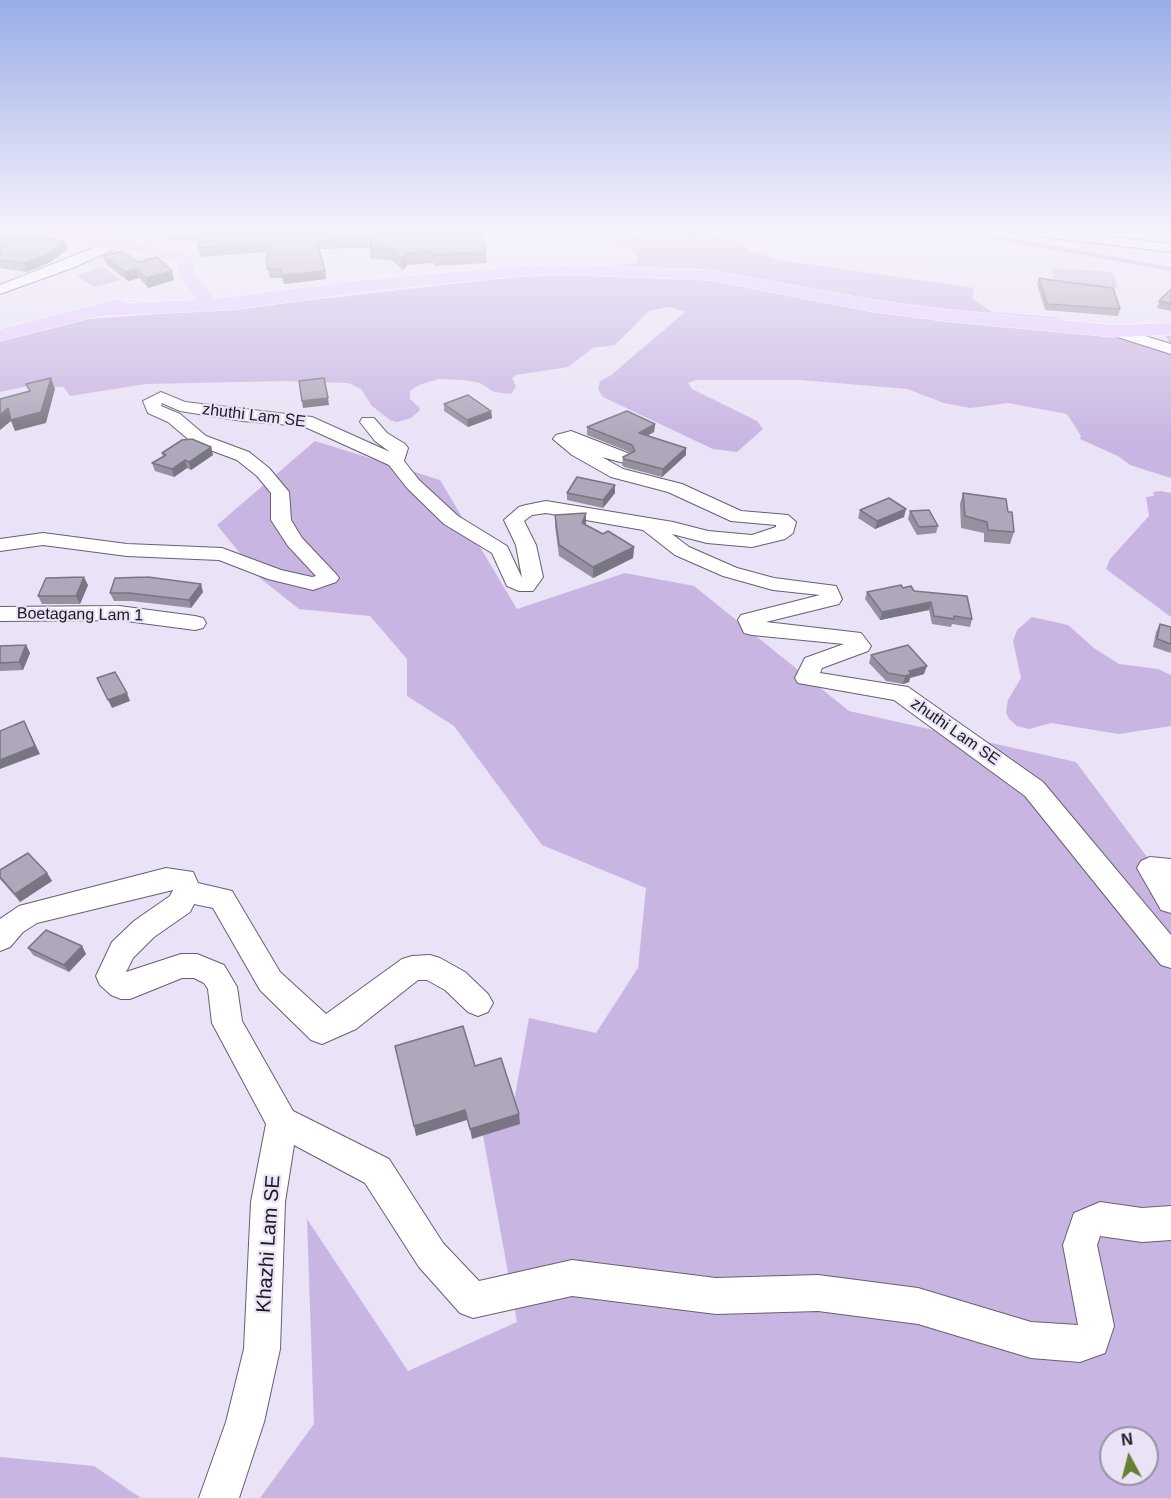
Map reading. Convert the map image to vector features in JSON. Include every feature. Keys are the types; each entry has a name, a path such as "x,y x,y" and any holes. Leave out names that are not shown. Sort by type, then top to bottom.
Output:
{"main road":[{"path":"0,335 98,310 170,302"},
{"path":"223,302 233,304 245,302"},
{"path":"859,302 908,311 1113,331 1171,329"}],"street":[{"path":"1113,331 1171,349"},
{"name":"zhuthi Lam SE","path":"0,545 43,539 127,550 222,554 274,576 313,584 329,578 294,542 281,520 280,492 263,472 243,456 200,440 174,418 154,409 151,401 161,397 180,406 243,416 306,421 394,461 412,484 451,520 500,550 514,582 526,587 532,577 526,545 514,520 526,511 546,507 649,525 682,551 729,572 773,584 828,590 832,599 750,620 752,628 853,638 860,646 813,663 806,678 900,693 1034,789 1171,956"},
{"path":"368,422 381,437 399,448 398,457 394,461"},
{"path":"624,458 607,453 571,436 562,439 578,452 617,473 675,488 738,517 781,519 786,522 786,529 778,535 752,541 707,537 673,528 649,525"},
{"name":"Boetagang Lam 1","path":"0,614 119,614 195,623"},
{"path":"1171,870 1150,868 1171,902"},
{"path":"0,939 13,924 30,914 166,879 184,880 187,892 180,904 144,928 122,950 110,976 121,986 130,986 181,966 197,966 214,974 222,987 227,1023 282,1122 377,1171 431,1255 473,1300 572,1278 716,1296 818,1293 918,1306 1031,1340 1080,1344 1092,1340 1096,1326 1080,1245 1086,1225 1100,1219 1142,1225 1171,1223"},
{"path":"187,892 222,899 270,981 322,1030 345,1020 411,968 430,967 455,981 478,1003"},
{"name":"Khazhi Lam SE","path":"219,1498 245,1422 262,1349 268,1202 282,1122"}],"shaded area":[{"path":"295,302 978,302 992,312 1058,318 1155,349 1169,342 1166,336 1171,336 1171,478 1130,465 1118,456 1080,439 1081,436 1067,414 1008,403 970,408 944,403 907,389 800,380 696,380 688,383 692,389 757,421 763,429 737,452 713,449 603,397 598,389 600,381 610,376 685,312 669,307 649,311 615,345 593,348 568,367 516,375 512,378 516,386 511,394 494,392 480,383 465,380 439,379 419,385 410,391 410,399 420,408 419,411 411,418 397,422 390,420 372,406 361,389 348,383 286,381 146,384 70,396 64,387 28,386 0,392 0,340 77,320"},
{"path":"315,441 440,480 517,609 625,573 694,586 849,711 1076,762 1171,889 1171,1498 260,1498 314,1424 307,1219 408,1371 517,1322 478,1108 511,1118 529,1018 596,1033 638,968 646,888 542,845 454,726 407,696 407,659 370,616 299,609 260,578 217,525"},
{"path":"1153,492 1171,493 1171,617 1106,569 1110,559 1149,516 1146,497 1154,496"},
{"path":"1032,617 1068,625 1094,648 1119,664 1158,669 1171,675 1171,726 1119,734 1051,723 1029,729 1017,726 1009,719 1006,712 1008,700 1021,678 1013,641 1017,630"},
{"path":"0,1457 94,1466 141,1498 0,1498"}],"building":[{"path":"1046,302 1118,302 1120,309 1047,304"},
{"path":"51,378 41,412 11,420 8,408 0,415 0,399 30,391 26,384"},
{"path":"324,378 328,398 302,401 299,381"},
{"path":"468,395 491,411 467,420 444,404"},
{"path":"627,411 655,424 639,433 686,448 663,469 624,459 623,457 635,451 632,445 587,427"},
{"path":"192,439 211,447 189,462 185,460 172,469 152,463 166,455 162,453 182,440"},
{"path":"577,477 615,485 603,500 567,493"},
{"path":"963,493 1006,499 1008,512 1012,512 1014,532 988,530 987,522 965,516"},
{"path":"889,498 906,509 877,521 860,510"},
{"path":"929,510 938,526 919,527 910,511"},
{"path":"586,513 582,523 603,534 608,531 634,547 593,567 559,545 555,515"},
{"path":"84,577 76,596 38,596 46,578"},
{"path":"148,577 201,584 189,600 110,593 115,578"},
{"path":"901,585 903,588 911,586 914,591 967,596 972,619 934,616 931,602 882,612 867,592"},
{"path":"1160,624 1171,627 1171,644 1157,639"},
{"path":"26,645 19,662 0,663 0,646"},
{"path":"908,645 927,666 909,671 911,674 905,676 888,673 871,655"},
{"path":"115,672 127,693 108,700 97,678"},
{"path":"24,721 35,746 0,760 0,731"},
{"path":"28,853 47,873 15,894 0,877 0,870"},
{"path":"46,930 82,946 64,965 28,948"},
{"path":"463,1026 475,1066 501,1058 519,1114 470,1129 465,1110 414,1126 395,1046"}]}
